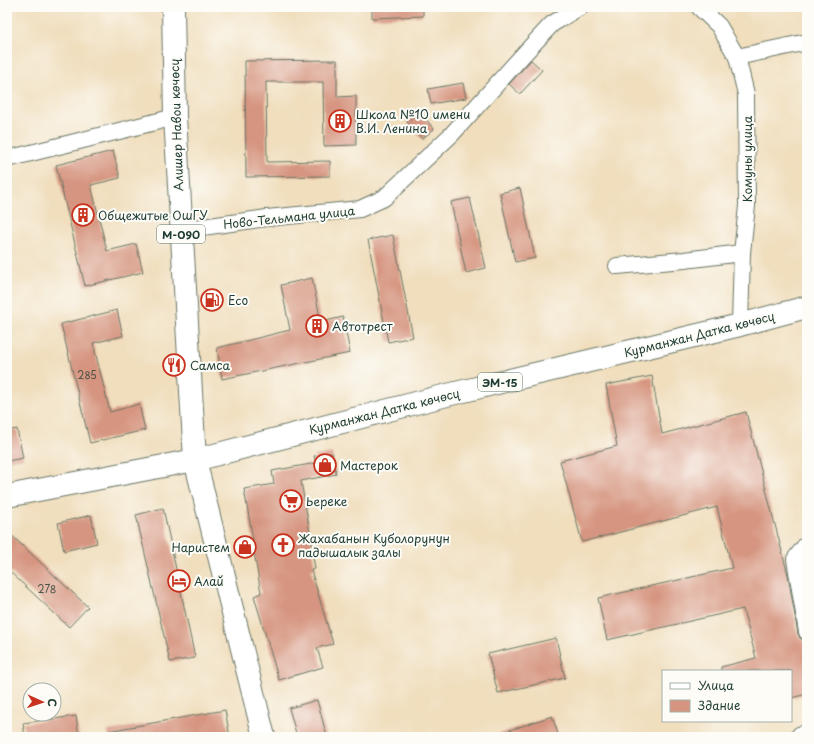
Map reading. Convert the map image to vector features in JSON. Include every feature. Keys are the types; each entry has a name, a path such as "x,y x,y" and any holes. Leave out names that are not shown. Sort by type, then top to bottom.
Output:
{"main road":[{"name":"Алишер Навои көчөсү","path":"173,7 175,117 195,460 264,737"},
{"name":"Курманжан Датка көчөсү","path":"7,496 195,460 443,396 740,325 807,307"},
{"path":"802,737 807,736"}],"street":[{"name":"Ново-Тельмана улица","path":"181,230 267,218 360,209 384,198 452,134 552,24 580,7"},
{"name":"Комуны улица","path":"699,7 718,26 737,57 746,94 747,206 742,253 740,325"},
{"path":"737,57 807,42"},
{"path":"7,160 175,117"},
{"path":"617,266 742,253"},
{"path":"807,545 795,559 807,632"}],"building":[{"path":"372,7 423,7 423,16 372,18"},
{"name":"Школа №10 имени В.И. Ленина","path":"337,60 337,97 356,96 356,145 324,146 323,82 266,82 267,162 330,161 330,176 246,177 245,61"},
{"path":"531,60 542,70 520,94 509,84"},
{"path":"463,83 466,98 431,104 428,89"},
{"path":"419,111 434,129 422,139 407,122"},
{"name":"Общежитые ОшГУ","path":"113,151 120,178 91,185 107,251 136,244 143,272 85,286 56,165"},
{"path":"520,188 535,258 515,262 500,193"},
{"path":"470,198 486,268 466,273 451,202"},
{"path":"393,235 413,337 388,342 368,240"},
{"name":"Автотрест","path":"312,278 321,322 343,317 350,353 222,379 217,348 290,330 281,285"},
{"path":"117,310 123,336 93,343 110,412 139,404 145,430 90,443 61,324"},
{"path":"652,376 662,434 746,412 788,575 798,634 800,638 805,641 807,649 807,694 792,698 792,670 721,670 721,667 756,658 743,609 607,640 598,598 732,568 717,507 582,542 560,461 617,446 606,385"},
{"path":"17,429 23,458 7,461 7,431"},
{"path":"332,453 336,474 301,481 313,550 315,569 311,570 333,644 317,648 323,667 279,680 254,596 261,593 244,489 274,484 272,471 316,463 314,456"},
{"path":"163,508 195,658 170,662 136,515"},
{"path":"91,515 97,543 64,551 58,523"},
{"path":"7,531 88,607 69,627 7,569"},
{"path":"556,638 565,678 498,693 488,654"},
{"path":"317,700 327,737 297,737 289,708"},
{"path":"225,710 230,737 109,737 108,731"},
{"path":"76,716 79,737 25,737 23,723 62,722 62,718"},
{"path":"552,716 559,737 495,737 495,735"}],"place":[{"name":"Школа №10 имени В.И. Ленина","path":"340,121"},
{"name":"Общежитые ОшГУ","path":"83,215"},
{"name":"Есо","path":"212,300"},
{"name":"Автотрест","path":"317,326"},
{"name":"Самса","path":"174,365"},
{"name":"Мастерок","path":"325,465"},
{"name":"Ьереке","path":"291,501"},
{"name":"Жахабанын Куболорунун падышалык залы","path":"283,545"},
{"name":"Наристем","path":"245,547"},
{"name":"Алай","path":"179,581"}]}
